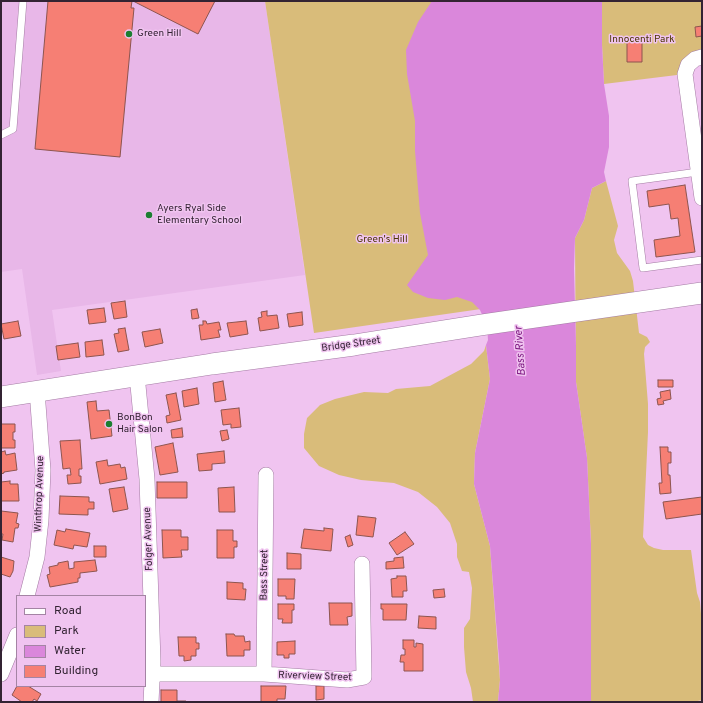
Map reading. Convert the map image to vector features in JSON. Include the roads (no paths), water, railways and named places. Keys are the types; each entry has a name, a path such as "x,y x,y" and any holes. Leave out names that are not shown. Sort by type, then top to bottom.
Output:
{"main road":[{"name":"Bridge Street","path":"1,397 354,345 481,324 702,293"}],"street":[{"path":"702,57 695,59 688,65 685,74 702,196"},
{"name":"Folger Avenue","path":"137,376 147,478 152,674 151,702"},
{"name":"Winthrop Avenue","path":"27,595 37,557 41,520 43,470 37,391"},
{"name":"Bass Street","path":"264,674 266,475"},
{"name":"Riverview Street","path":"152,674 264,674 347,680 364,677 362,564"},
{"path":"1,674 16,637"}],"lane":[{"path":"1,135 13,129 24,1"},
{"path":"698,172 632,180 643,268 702,260"}],"water":[{"name":"Bass River","path":"432,1 602,1 604,84 609,116 609,147 604,172 606,181 592,188 584,220 575,238 574,268 576,382 587,458 591,544 591,702 498,702 500,680 499,660 490,546 474,484 475,453 490,379 486,345 488,340 487,326 480,310 472,302 457,297 445,300 428,298 413,292 407,285 428,255 420,213 415,151 415,121 407,74 406,50 418,22"}],"place":[{"name":"Green Hill","path":"129,34"},
{"name":"Ayers Ryal Side Elementary School","path":"149,215"},
{"name":"BonBon Hair Salon","path":"109,424"}],"park label":[{"name":"Innocenti Park","path":"642,40"},
{"name":"Green's Hill","path":"382,240"}]}
